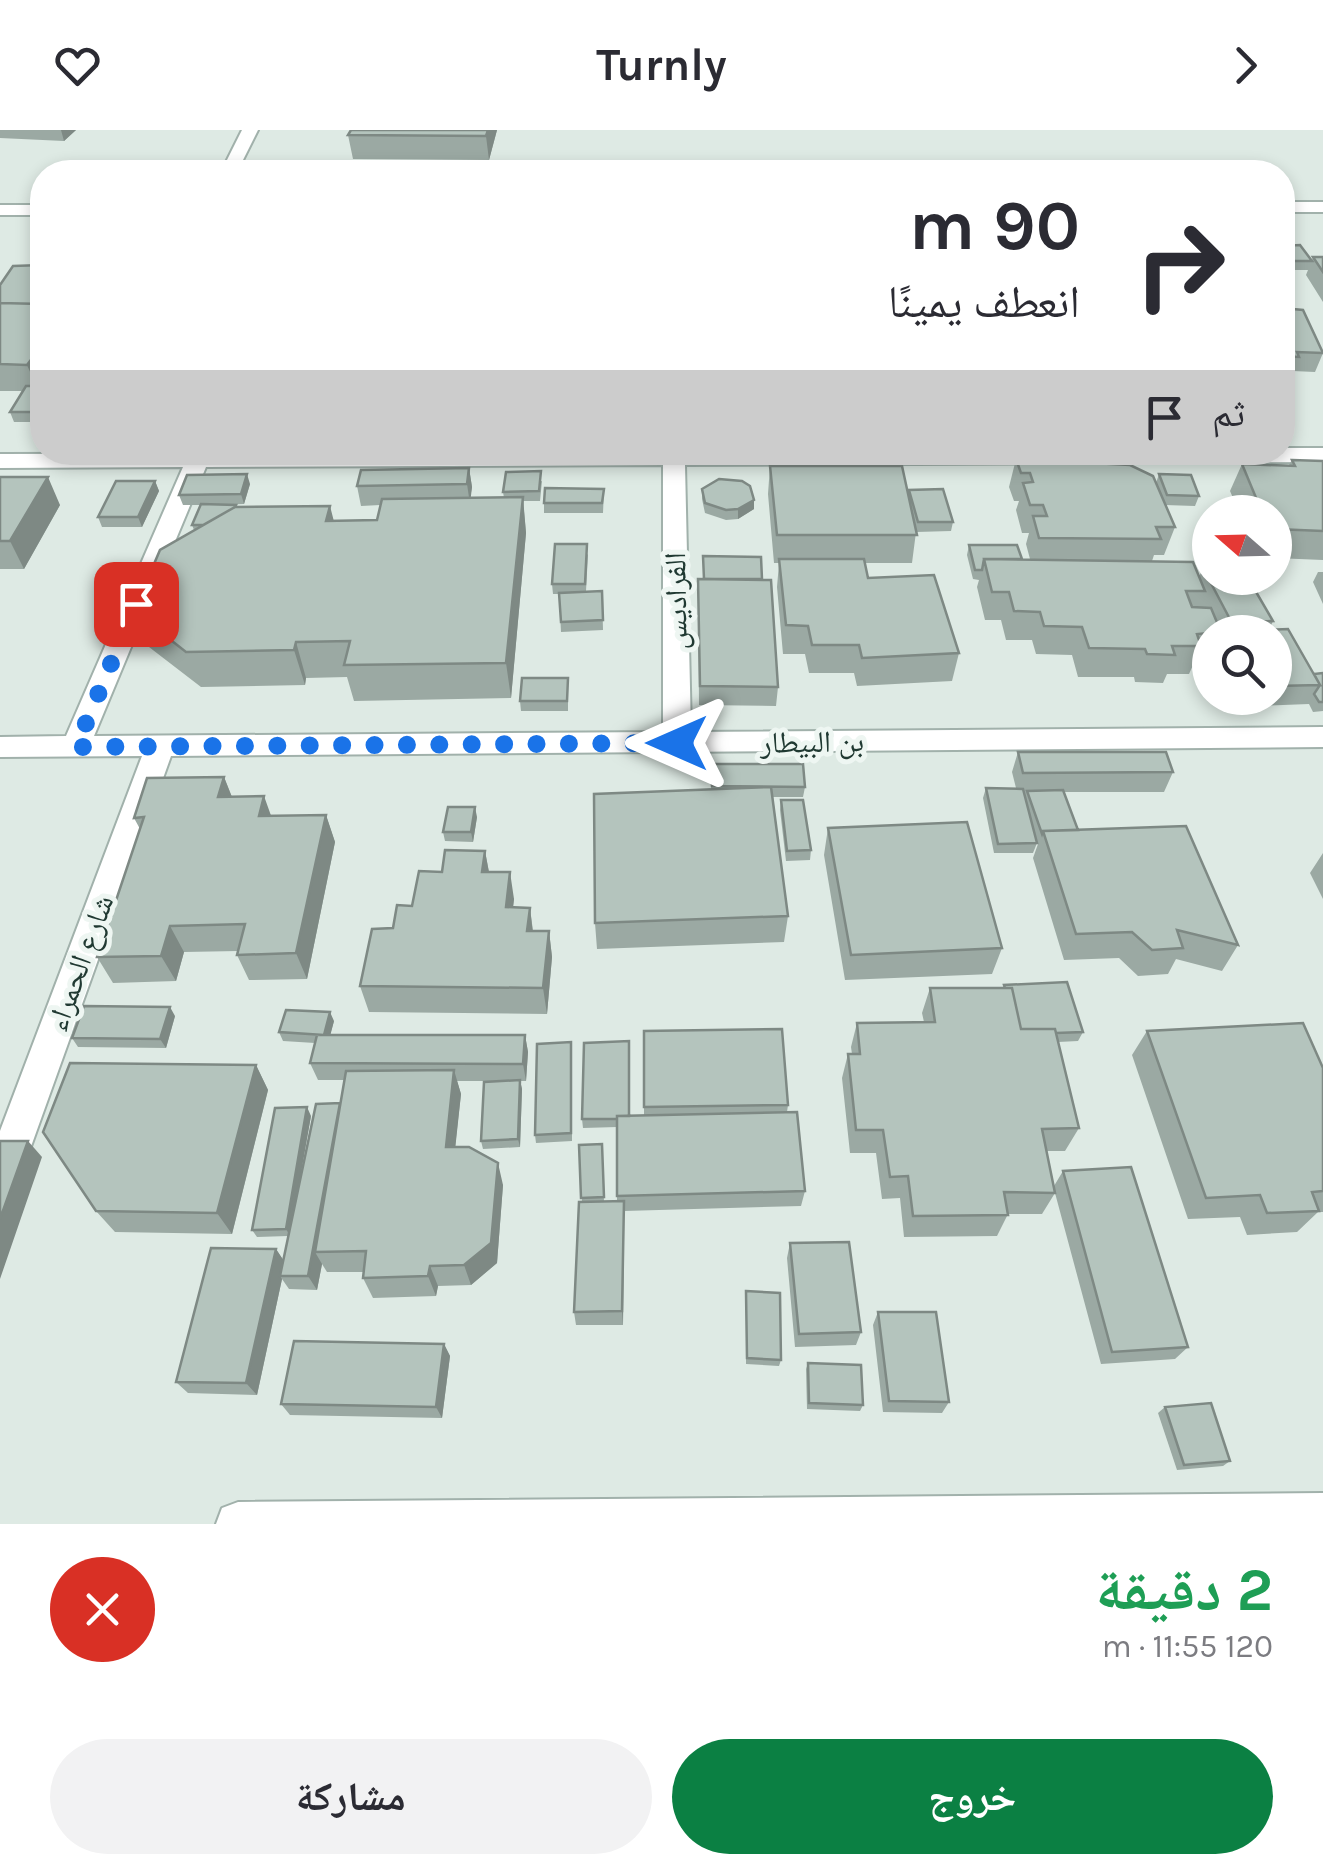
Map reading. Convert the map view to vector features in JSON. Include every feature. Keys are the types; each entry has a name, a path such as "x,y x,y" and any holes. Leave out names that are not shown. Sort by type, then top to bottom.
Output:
{"street":[{"path":"235,160 250,130"},
{"path":"1295,207 1323,207"},
{"path":"0,210 30,210"},
{"path":"1295,455 1323,455"},
{"path":"0,461 30,461"},
{"path":"76,747 195,465"},
{"name":"الفراديس","path":"674,465 677,743"},
{"name":"بن البيطار","path":"0,747 1323,737"},
{"name":"شارع الحمراء","path":"0,1180 160,747"},
{"path":"238,1524 1323,1515"}],"building":[{"path":"351,130 488,130 486,136 348,135"},
{"path":"1295,245 1300,245 1312,261 1295,261"},
{"path":"1313,257 1323,257 1323,272"},
{"path":"30,265 30,304 0,303 0,285 13,266"},
{"path":"0,303 30,304 30,361 27,365 0,364"},
{"path":"1295,309 1303,310 1323,353 1297,352 1299,357 1295,357"},
{"path":"26,386 30,386 30,412 10,412"},
{"path":"1323,461 1323,531 1292,530 1292,495 1255,495 1242,465"},
{"path":"1018,465 1130,465 1153,476 1175,527 1156,527 1161,539 1039,538 1033,516 1047,516 1043,505 1030,505 1023,483 1033,482 1030,473 1021,473"},
{"path":"770,466 902,466 917,535 777,535"},
{"path":"469,468 467,484 357,486 361,470"},
{"path":"541,471 539,491 503,492 506,472"},
{"path":"247,474 241,494 179,495 187,475"},
{"path":"1159,474 1191,475 1199,495 1192,496 1167,495"},
{"path":"0,477 48,477 10,541 0,541"},
{"path":"719,479 742,481 750,486 754,500 738,509 726,510 705,503 702,489"},
{"path":"116,481 155,481 138,517 98,517"},
{"path":"545,488 604,489 602,503 544,503"},
{"path":"943,489 953,522 918,522 909,490"},
{"path":"523,497 506,663 344,665 350,641 296,642 294,650 186,652 134,611 160,550 235,507 330,506 326,521 377,520 382,499"},
{"path":"201,504 236,505 203,525 192,525"},
{"path":"555,544 587,544 585,584 552,584"},
{"path":"969,545 1017,545 1022,559 984,559 982,570 975,570"},
{"path":"703,556 761,557 762,579 704,579"},
{"path":"779,559 864,559 868,578 934,575 959,653 862,658 859,645 812,645 808,626 786,625"},
{"path":"984,559 1192,562 1192,591 1186,591 1192,607 1211,608 1214,615 1192,615 1192,646 1172,646 1175,655 1147,654 1145,649 1089,648 1082,627 1044,626 1040,612 1014,611 1009,592 992,592"},
{"path":"698,579 771,580 778,687 700,686"},
{"path":"602,591 603,620 561,622 559,593"},
{"path":"1217,595 1258,595 1270,615 1228,615"},
{"path":"1292,636 1320,685 1292,686"},
{"path":"1323,673 1323,702 1319,702 1314,694 1320,685 1314,674"},
{"path":"522,678 568,678 567,701 520,701"},
{"path":"1018,752 1166,752 1173,772 1023,773"},
{"path":"711,764 803,764 805,787 712,786"},
{"path":"224,777 218,797 264,796 259,816 326,815 296,953 237,955 245,924 170,926 161,956 97,957 144,817 134,818 147,778"},
{"path":"771,787 788,916 595,923 594,794"},
{"path":"986,788 1023,789 1037,843 998,844"},
{"path":"1063,790 1078,830 1042,834 1027,791"},
{"path":"781,800 803,800 811,850 787,851"},
{"path":"448,807 475,807 471,832 443,832"},
{"path":"967,822 1002,948 851,955 828,828"},
{"path":"1186,826 1238,945 1177,930 1183,948 1152,950 1132,932 1076,934 1043,831"},
{"path":"445,850 485,851 482,872 510,872 506,907 530,908 527,931 549,931 543,988 360,986 372,929 393,928 397,905 412,906 419,871 442,872"},
{"path":"1067,982 1083,1032 1021,1029 1012,988 1004,985"},
{"path":"930,988 1012,988 1021,1029 1055,1029 1079,1128 1042,1129 1055,1193 1004,1192 1008,1215 913,1216 908,1176 890,1177 883,1130 856,1130 848,1054 860,1054 857,1023 935,1022"},
{"path":"84,1006 170,1007 160,1039 72,1038"},
{"path":"286,1010 330,1012 324,1035 279,1032"},
{"path":"1303,1023 1323,1068 1323,1191 1312,1192 1319,1211 1267,1213 1260,1195 1206,1198 1147,1031"},
{"path":"782,1029 788,1105 644,1107 644,1031"},
{"path":"317,1035 525,1035 523,1064 310,1063"},
{"path":"629,1041 629,1116 582,1119 584,1043"},
{"path":"571,1042 571,1133 535,1135 537,1044"},
{"path":"70,1063 256,1065 217,1213 96,1211 43,1132"},
{"path":"454,1070 446,1147 469,1147 498,1163 491,1243 464,1265 430,1266 428,1276 363,1278 366,1251 315,1252 346,1071"},
{"path":"520,1080 518,1139 481,1141 484,1082"},
{"path":"340,1103 308,1276 280,1276 316,1104"},
{"path":"307,1107 286,1229 252,1230 275,1108"},
{"path":"797,1112 805,1191 617,1196 617,1116"},
{"path":"0,1141 28,1141 0,1219"},
{"path":"602,1144 604,1197 581,1198 579,1145"},
{"path":"1131,1167 1188,1347 1112,1352 1063,1171"},
{"path":"624,1201 622,1311 574,1312 579,1202"},
{"path":"849,1242 861,1332 799,1334 790,1243"},
{"path":"211,1248 276,1249 246,1383 176,1382"},
{"path":"746,1291 780,1293 781,1360 747,1358"},
{"path":"878,1312 936,1312 949,1402 889,1401"},
{"path":"294,1341 444,1344 436,1407 281,1404"},
{"path":"808,1363 861,1365 863,1405 809,1403"},
{"path":"1211,1403 1230,1461 1184,1465 1165,1407"}],"route":[{"path":"136,604 76,747 677,743"}]}
